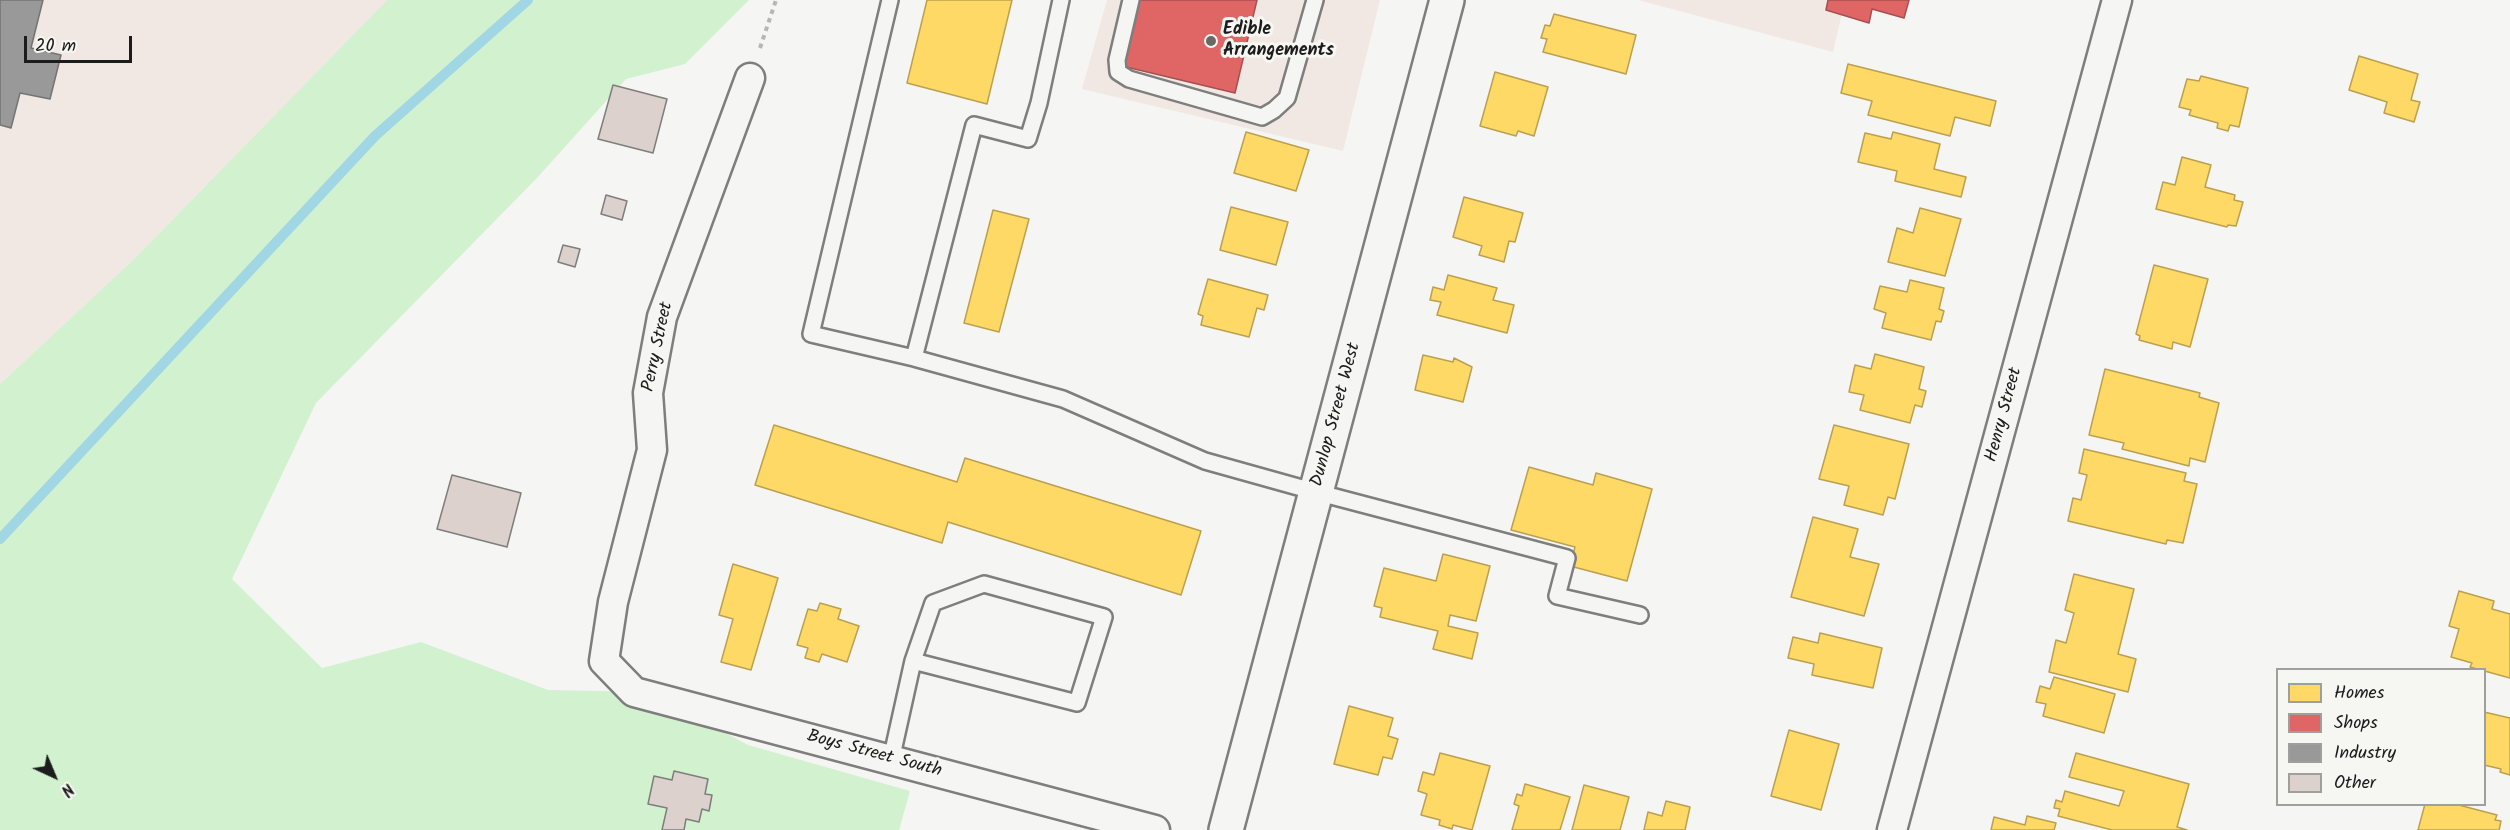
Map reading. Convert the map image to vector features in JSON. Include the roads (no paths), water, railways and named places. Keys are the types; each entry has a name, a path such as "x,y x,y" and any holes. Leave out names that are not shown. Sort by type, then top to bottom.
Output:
{"main road":[{"name":"Dunlop Street West","path":"1226,830 1447,0"}],"street":[{"name":"Henry Street","path":"1892,830 2117,0"},
{"name":"Perry Street","path":"604,661 613,602 652,450 648,393 662,317 750,78"},
{"name":"Boys Street South","path":"604,661 634,692 1155,830"}],"lane":[{"path":"890,0 811,334 914,358 1063,399 1205,461 1567,558 1557,596 1640,615"},
{"path":"914,358 974,125 1028,139 1039,103 1061,0"},
{"path":"1131,0 1117,60 1118,72 1129,79 1262,117 1287,98 1315,0"},
{"path":"891,760 913,661 933,603 984,584 1104,617 1077,703 913,661"}],"waterway":[{"path":"0,539 375,136 528,0"}],"place":[{"name":"Edible Arrangements","path":"1211,41"}]}
